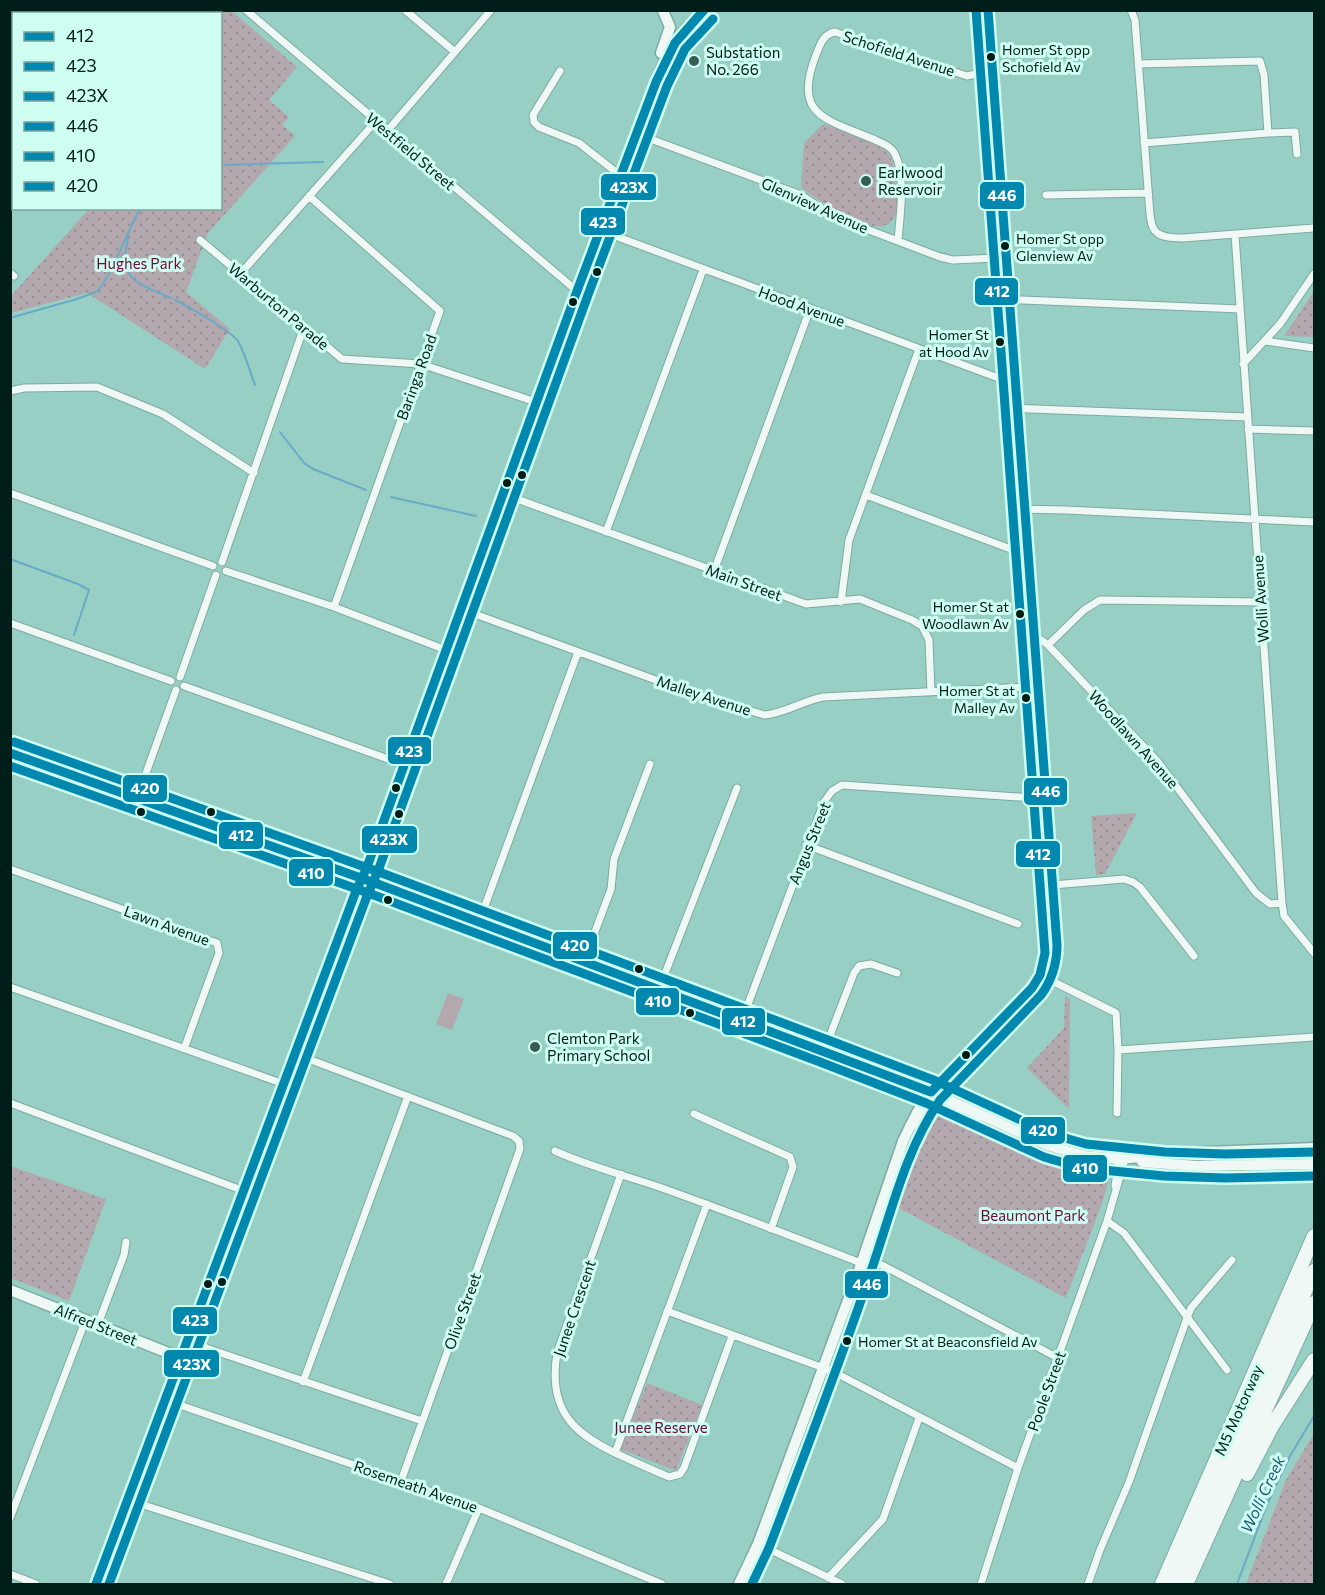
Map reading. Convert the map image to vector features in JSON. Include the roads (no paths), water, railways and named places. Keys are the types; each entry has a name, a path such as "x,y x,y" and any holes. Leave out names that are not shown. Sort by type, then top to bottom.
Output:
{"highway":[{"name":"M5 Motorway","path":"1162,1584 1314,1236"},
{"path":"1175,1584 1314,1271"},
{"name":"M5 Motorway","path":"1186,1584 1314,1303"},
{"path":"1196,1584 1261,1446 1314,1360"}],"main road":[{"path":"96,1584 405,765 599,230 656,82 668,51 684,30 705,10"},
{"path":"739,1584 758,1544 910,1126 931,1092 1029,991 1040,975 1045,953 996,258 976,10"},
{"path":"662,11 684,30"},
{"path":"656,82 654,73 670,27 662,11"},
{"path":"10,753 362,878 824,1051 931,1092 1065,1152 1084,1156 1197,1166 1314,1164"},
{"path":"910,1126 925,1112 938,1107 973,1118 988,1118"},
{"path":"1124,1159 1183,1153 1314,1148"},
{"name":"Alfred Street","path":"10,1290 181,1358"}],"street":[{"name":"Westfield Street","path":"246,10 577,291"},
{"path":"405,10 455,52"},
{"path":"388,130 491,10"},
{"path":"1131,10 1135,20 1150,221 1154,231 1162,237 1183,238 1314,228"},
{"name":"Schofield Avenue","path":"898,240 901,209 900,178 896,155 885,144 825,119 814,108 808,94 807,84 818,49 828,33 835,32 967,76 981,73"},
{"path":"1138,64 1260,61 1264,75 1268,133"},
{"path":"560,71 533,115 534,122 536,125 579,143 621,176"},
{"path":"241,273 376,121"},
{"path":"1144,143 1295,132 1297,154"},
{"name":"Glenview Avenue","path":"637,134 801,195 832,216 953,260 996,258"},
{"path":"1046,195 1148,193"},
{"name":"Baringa Road","path":"309,196 440,311 334,607"},
{"name":"Hood Avenue","path":"599,230 1004,380"},
{"name":"Wolli Avenue","path":"1235,235 1282,903 1284,916 1314,953"},
{"name":"Warburton Parade","path":"200,240 342,359 421,364 536,402"},
{"path":"606,532 703,270"},
{"path":"1243,364 1280,324 1314,274"},
{"path":"999,299 1240,309"},
{"path":"714,571 810,309"},
{"path":"222,562 304,327"},
{"path":"1265,341 1314,348"},
{"path":"841,602 846,548 919,349"},
{"path":"10,391 24,388 97,387 163,414 254,473"},
{"path":"1006,408 1247,417"},
{"path":"1248,429 1314,431"},
{"path":"10,493 213,566"},
{"name":"Main Street","path":"503,494 806,604 860,599 912,620 922,626 929,640 932,692"},
{"path":"866,495 1016,551"},
{"path":"1013,509 1314,522"},
{"path":"213,566 222,562"},
{"path":"222,562 226,571"},
{"path":"180,677 216,575 213,566"},
{"path":"226,571 334,607 446,650"},
{"path":"216,575 226,571"},
{"path":"1023,639 1040,639 1048,645 1083,610 1100,600 1260,602"},
{"name":"Malley Avenue","path":"461,609 686,691 764,715 777,714 807,700 823,697 1026,687"},
{"path":"10,623 171,681"},
{"name":"Woodlawn Avenue","path":"1048,645 1158,762 1256,893 1270,904 1282,903"},
{"path":"479,922 578,652"},
{"path":"171,681 180,677"},
{"path":"180,677 184,686"},
{"path":"171,681 171,687 176,690 184,686"},
{"path":"184,686 405,765"},
{"path":"137,798 176,690"},
{"path":"584,961 611,889 614,860 650,764"},
{"name":"Angus Street","path":"742,1020 806,845 824,802 832,791 842,785 1034,798"},
{"path":"658,989 737,788"},
{"path":"806,845 1018,924"},
{"name":"Lawn Avenue","path":"10,869 217,943 219,953 184,1049"},
{"path":"1040,886 1129,880 1140,887 1194,956"},
{"path":"824,1051 854,973 859,966 871,964 897,973"},
{"path":"1040,975 1116,1013 1117,1113"},
{"path":"10,987 284,1084"},
{"path":"1118,1050 1314,1037"},
{"path":"295,1054 408,1096 303,1382"},
{"name":"Olive Street","path":"401,1481 520,1149 519,1141 513,1136 408,1096"},
{"path":"10,1103 244,1191"},
{"path":"694,1114 790,1157 793,1167 771,1229"},
{"path":"555,1151 580,1162 707,1204 771,1229 884,1266 1058,1358"},
{"name":"Poole Street","path":"981,1584 1018,1468 1107,1221 1124,1159"},
{"name":"Junee Crescent","path":"621,1174 557,1353 554,1374 559,1401 569,1420 587,1438 615,1453 669,1477 680,1474 732,1335"},
{"path":"615,1453 707,1204"},
{"path":"1107,1221 1124,1233 1227,1370"},
{"path":"98,1324 124,1255 126,1242"},
{"path":"1088,1584 1133,1472 1191,1308 1232,1260"},
{"path":"667,1311 832,1371 1018,1468"},
{"path":"10,1518 86,1319"},
{"path":"190,1333 206,1348 422,1421"},
{"name":"Rosemeath Avenue","path":"165,1400 479,1508 662,1584"},
{"path":"828,1578 883,1519 920,1418"},
{"path":"128,1500 390,1584"},
{"path":"446,1584 479,1508"},
{"path":"758,1544 842,1584"},
{"path":"10,1574 36,1584"}],"waterway":[{"path":"222,165 323,162"},
{"path":"10,318 98,291 109,274 139,210"},
{"path":"128,238 126,252 128,272 140,284 171,298"},
{"path":"175,300 218,325 238,341 255,385"},
{"path":"280,432 304,463 313,469 366,490"},
{"path":"391,497 476,516"},
{"path":"10,559 89,590 74,635"},
{"name":"Wolli Creek","path":"1237,1584 1268,1502 1290,1456 1314,1416"}],"place":[{"name":"Homer St opp Schofield Av","path":"991,57"},
{"name":"Substation No. 266","path":"694,61"},
{"name":"Earlwood Reservoir","path":"866,181"},
{"name":"Homer St opp Glenview Av","path":"1005,246"},
{"name":"Homer St at Hood Av","path":"1000,342"},
{"name":"Homer St at Woodlawn Av","path":"1020,614"},
{"name":"Homer St at Malley Av","path":"1026,698"},
{"name":"Clemton Park Primary School","path":"535,1047"},
{"name":"Homer St at Beaconsfield Av","path":"847,1341"}],"park label":[{"name":"Hughes Park","path":"139,263"},
{"name":"Beaumont Park","path":"1033,1215"},
{"name":"Junee Reserve","path":"661,1427"}]}
